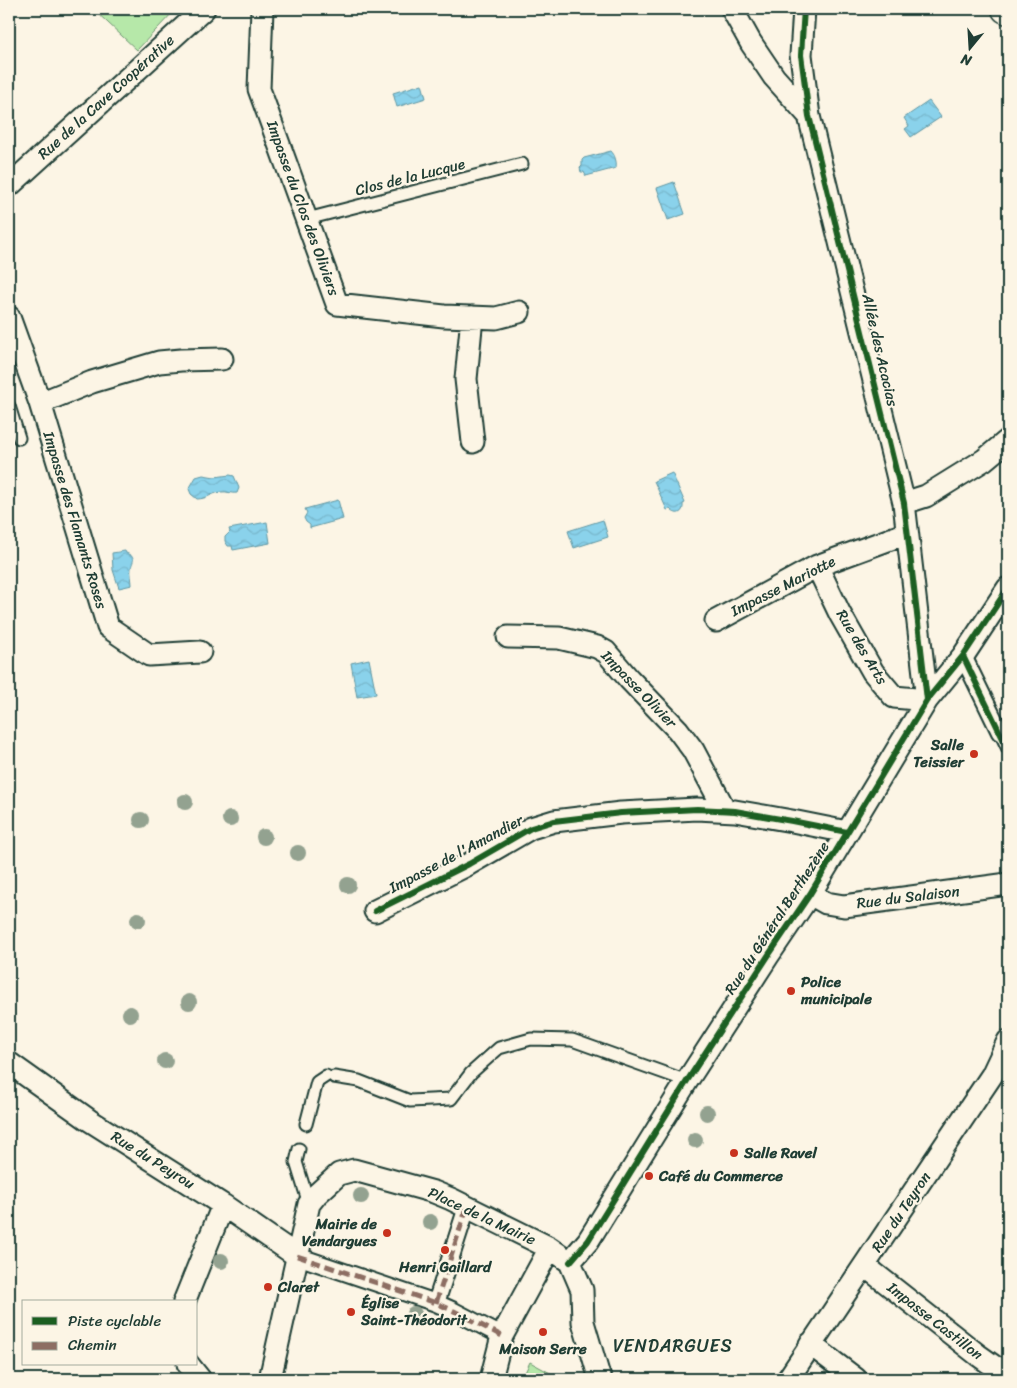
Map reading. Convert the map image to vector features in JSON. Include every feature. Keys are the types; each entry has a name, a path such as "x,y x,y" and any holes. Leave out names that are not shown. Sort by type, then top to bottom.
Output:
{"street":[{"name":"Rue de la Cave Coopérative","path":"9,186 204,9"},
{"name":"Impasse du Clos des Oliviers","path":"262,9 259,89 338,304 444,316 496,318 519,312"},
{"path":"732,9 751,43 774,77 809,116"},
{"name":"Allée des Acacias","path":"804,9 801,55 809,116 904,503 927,700"},
{"name":"Impasse des Flamants Roses","path":"9,317 40,403 108,627 149,656 200,652"},
{"path":"472,317 466,379 473,442"},
{"path":"40,403 92,382 159,362 222,359"},
{"path":"904,503 926,496 984,460 1008,440"},
{"name":"Impasse Mariotte","path":"716,621 817,566 908,533"},
{"name":"Rue des Arts","path":"817,566 840,614 873,672 894,697 927,700"},
{"name":"Rue du Général Berthezène","path":"570,1262 588,1241 687,1081 810,894 927,700 963,656 1008,588"},
{"name":"Impasse Olivier","path":"508,637 559,638 596,647 606,652 678,730 693,750 725,810"},
{"path":"963,656 1000,732"},
{"name":"Impasse de l'Amandier","path":"375,911 469,864 531,828 554,821 621,813 697,809 725,810 847,832"},
{"name":"Rue du Salaison","path":"810,894 826,903 844,906 1008,884"},
{"name":"Rue du Teyron","path":"788,1379 992,1075 1008,1041"},
{"name":"Rue du Peyrou","path":"9,1063 89,1120 222,1205 297,1256"},
{"name":"Place de la Mairie","path":"309,1204 339,1174 354,1170 434,1192 550,1248 570,1262"},
{"path":"270,1379 309,1204"},
{"path":"185,1300 222,1205"},
{"path":"436,1304 467,1207"},
{"name":"Place de la Mairie","path":"491,1379 502,1336 550,1248"},
{"path":"297,1256 436,1304 502,1336"},
{"path":"570,1262 582,1290 583,1322 601,1379"},
{"name":"Impasse Castillon","path":"864,1266 978,1355 996,1367 1008,1369"},
{"path":"810,1344 856,1379"},
{"path":"190,1366 200,1379"}],"lane":[{"name":"Clos de la Lucque","path":"307,219 522,164"},
{"path":"9,406 19,438"},
{"path":"1000,732 1008,749"},
{"path":"306,1124 318,1082 330,1076 359,1081 410,1101 451,1099 471,1073 499,1048 531,1039 572,1040 687,1081"},
{"path":"300,1149 296,1162 309,1204"}],"green space":[{"path":"93,9 176,9 137,50"},
{"path":"530,1362 552,1374 550,1379 522,1379"}],"water":[{"path":"422,84 426,98 397,107 393,93"},
{"path":"929,101 941,117 911,137 905,129 909,126 904,118"},
{"path":"611,151 614,154 616,168 586,176 584,172 581,172 580,168 584,158"},
{"path":"674,182 685,214 668,220 657,188"},
{"path":"672,473 685,503 679,513 675,513 670,509 667,510 654,481"},
{"path":"203,475 215,477 234,476 239,488 237,493 221,492 197,499 191,494 189,489 196,477"},
{"path":"338,500 343,519 310,528 310,525 304,518 307,513 305,509"},
{"path":"603,520 608,537 574,548 568,531"},
{"path":"267,522 270,543 233,550 232,546 228,546 225,541 225,537 230,532 229,529"},
{"path":"125,551 133,558 131,570 132,585 119,588 113,570 112,553"},
{"path":"369,659 376,694 357,697 351,663"}],"marked path":[{"path":"436,1303 467,1207"},
{"path":"297,1256 436,1303 502,1336"}],"cycle path":[{"path":"804,9 801,55 809,116 904,503 927,700"},
{"path":"570,1262 588,1241 687,1081 810,894 927,700 963,656 1008,588"},
{"path":"963,656 1008,749"},
{"path":"375,911 469,864 531,828 554,821 621,813 697,809 735,811 847,832"}],"place":[{"name":"Salle Teissier","path":"974,754"},
{"name":"Police municipale","path":"791,991"},
{"name":"Salle Ravel","path":"734,1153"},
{"name":"Café du Commerce","path":"649,1176"},
{"name":"Mairie de Vendargues","path":"387,1233"},
{"name":"Henri Gaillard","path":"445,1250"},
{"name":"Claret","path":"268,1287"},
{"name":"Église Saint-Théodorit","path":"351,1312"},
{"name":"Maison Serre","path":"543,1332"}],"district":[{"name":"VENDARGUES","path":"673,1346"}]}
